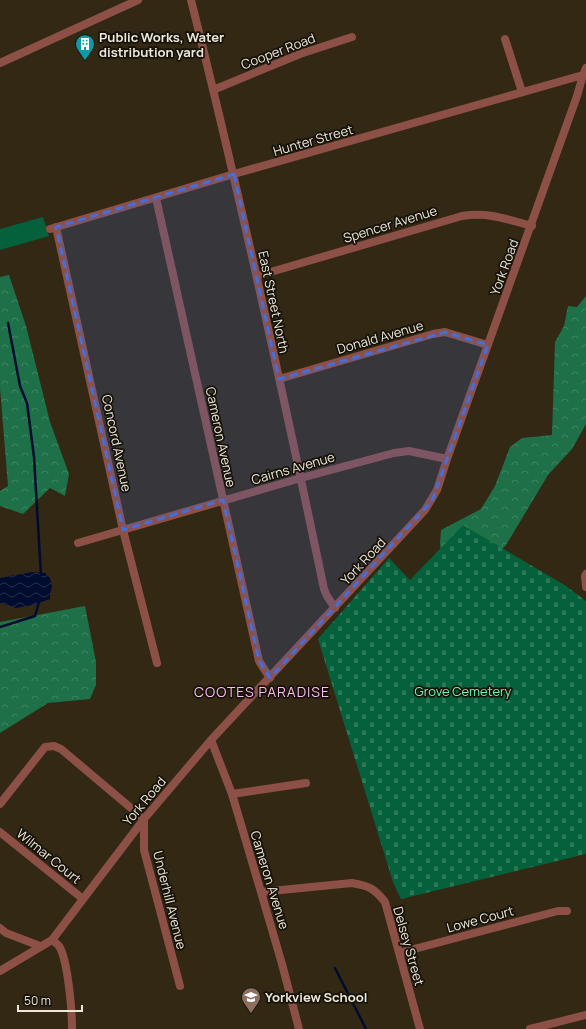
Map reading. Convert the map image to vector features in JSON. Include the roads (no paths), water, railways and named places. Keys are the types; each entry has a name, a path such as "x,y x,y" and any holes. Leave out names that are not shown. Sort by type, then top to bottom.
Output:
{"street":[{"path":"0,63 138,0"},
{"name":"East Street North","path":"191,0 234,174 324,588 327,596 335,608"},
{"name":"Cooper Road","path":"213,90 300,54 352,37"},
{"path":"505,39 522,92"},
{"name":"Hunter Street","path":"53,228 234,174 522,92 585,72"},
{"name":"York Road","path":"0,971 52,940 144,819 211,740 425,510 437,490 532,226 585,72"},
{"name":"Cameron Avenue","path":"156,198 259,661 270,678"},
{"name":"Spencer Avenue","path":"257,276 476,213 488,214 532,226"},
{"name":"Concord Avenue","path":"53,228 157,663"},
{"name":"Donald Avenue","path":"279,379 433,334 445,332 488,345"},
{"name":"Cairns Avenue","path":"78,543 223,500 394,453 409,451 447,459"},
{"path":"586,574 586,587"},
{"name":"Cameron Avenue","path":"211,740 232,794 262,892 299,1029"},
{"path":"0,804 44,747 54,746 61,749 144,819"},
{"path":"232,794 306,783"},
{"name":"Underhill Avenue","path":"144,819 144,850 180,986"},
{"name":"Wilmar Court","path":"0,832 83,899"},
{"name":"Delsey Street","path":"262,892 352,883 363,885 377,892 385,902 420,1029"},
{"name":"Lowe Court","path":"399,953 558,911 567,911"},
{"path":"0,928 6,933 40,946"},
{"path":"52,940 59,946 66,970 72,1015 72,1029"},
{"path":"530,1029 586,1015"}],"water":[{"path":"32,572 45,573 50,578 52,587 50,599 33,605 16,608 0,603 0,578"}],"waterway":[{"path":"8,323 20,386 27,403 34,457 41,575"},
{"path":"0,627 35,616 39,602"},
{"path":"335,968 366,1029"}],"place":[{"name":"Public Works, Water distribution yard","path":"85,61"},
{"name":"Yorkview School","path":"251,1014"}],"district":[{"name":"COOTES PARADISE","path":"262,692"}],"park label":[{"name":"Grove Cemetery","path":"463,691"}]}
